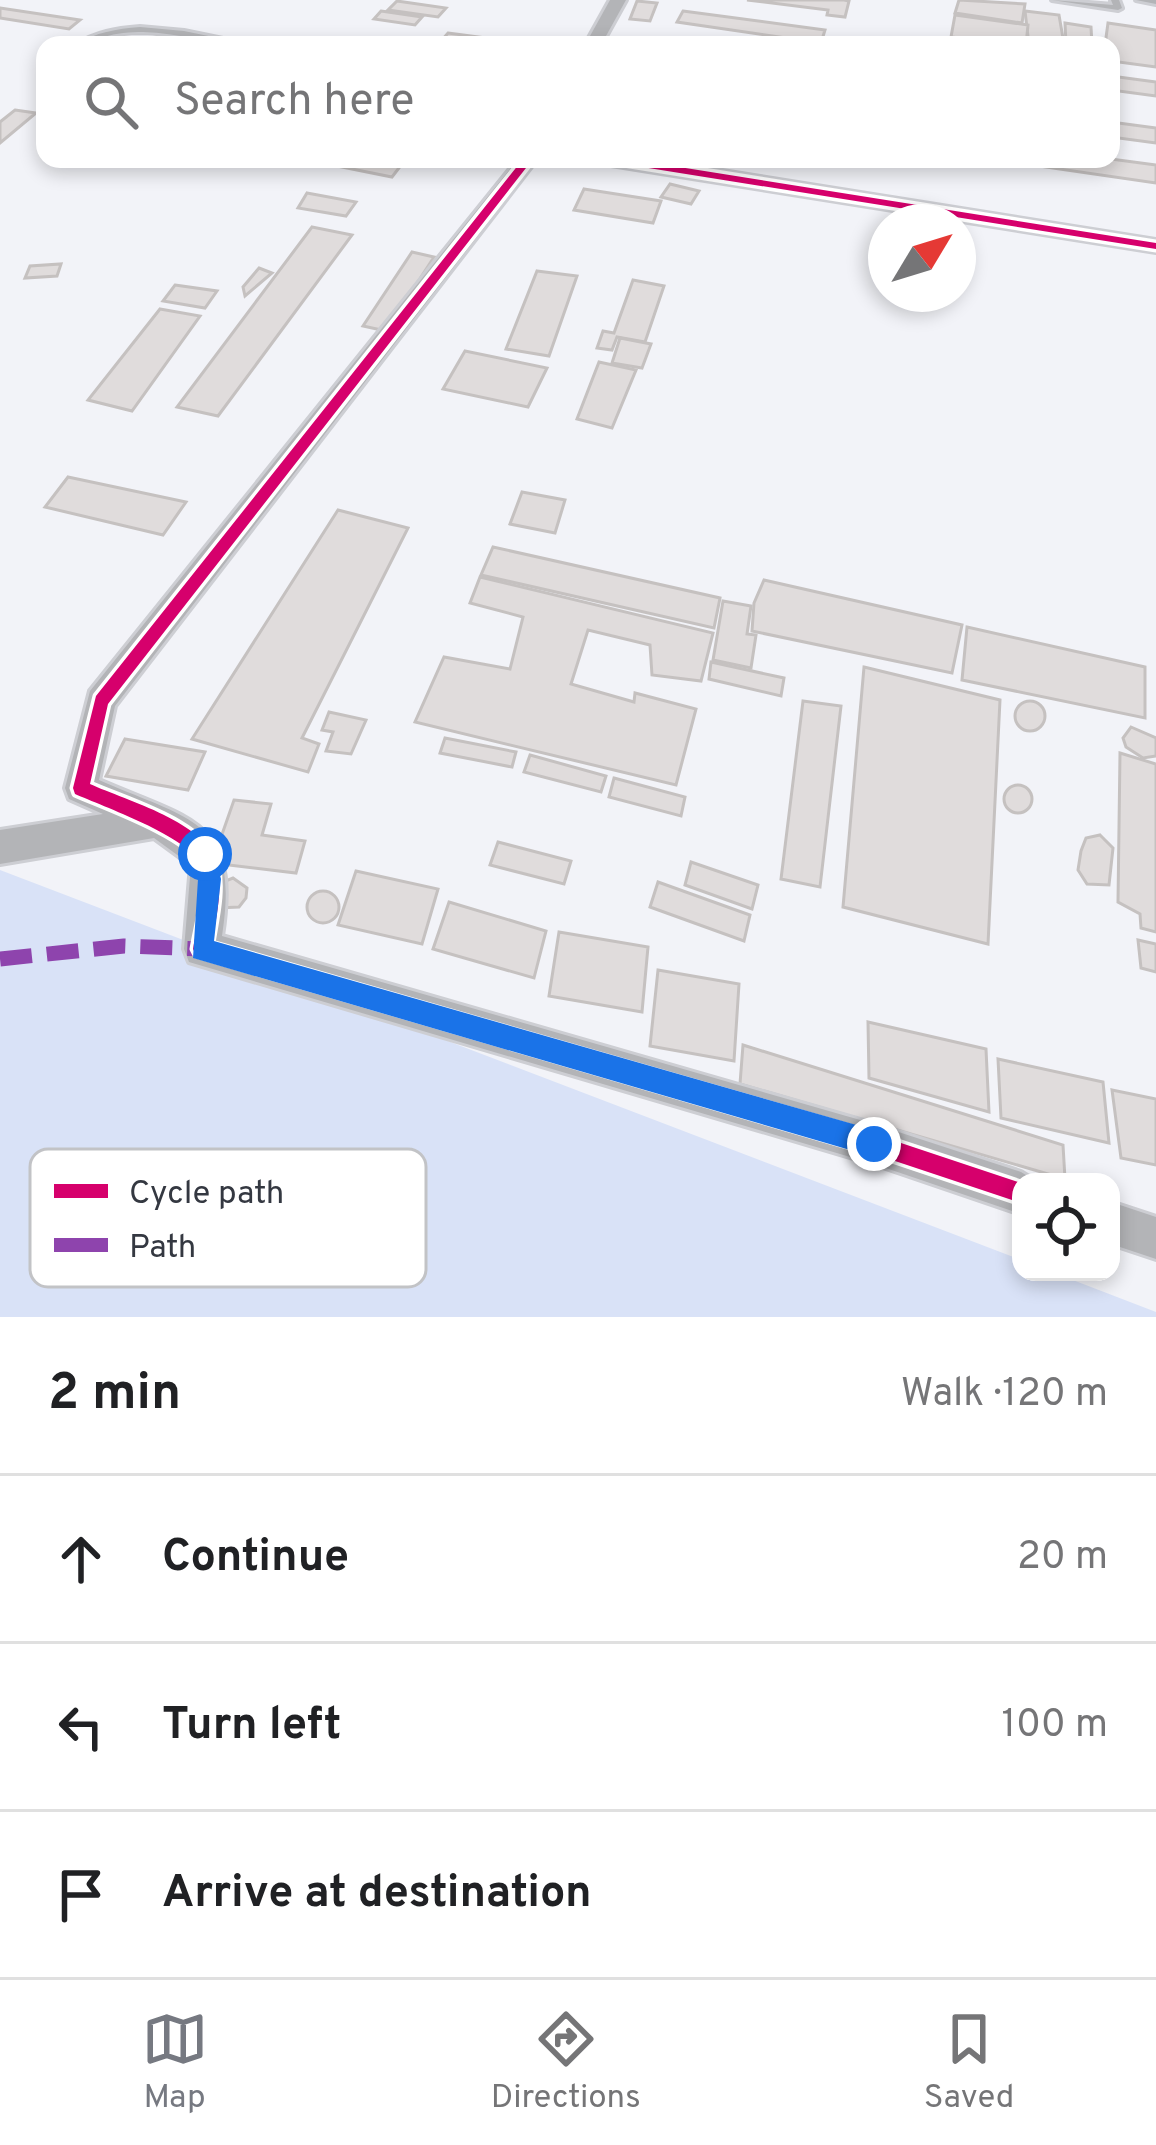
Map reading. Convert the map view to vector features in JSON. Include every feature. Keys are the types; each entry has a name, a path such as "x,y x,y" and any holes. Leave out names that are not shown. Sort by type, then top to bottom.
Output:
{"street":[{"path":"598,36 618,0"},
{"path":"521,168 101,701 81,788 187,836 205,854 210,879 202,950 874,1144 1012,1189"},
{"path":"667,168 1156,246"},
{"path":"0,847 151,823"},
{"path":"1120,1226 1156,1238"}],"lane":[{"path":"1056,0 1118,8 1115,0"},
{"path":"1140,0 1156,2"},
{"path":"96,36 130,28 186,36"}],"shaded area":[{"path":"0,870 1012,1257 1012,1281 1075,1281 1156,1312 1156,1317 0,1317"}],"building":[{"path":"747,0 849,1 845,17 827,15 828,10"},
{"path":"959,0 1025,4 1022,23 955,13"},
{"path":"397,1 446,8 438,17 388,10"},
{"path":"637,1 657,3 650,21 630,19"},
{"path":"0,8 80,20 69,29 0,18"},
{"path":"381,11 422,17 415,25 374,19"},
{"path":"683,11 825,30 823,36 773,36 677,22"},
{"path":"1025,11 1059,15 1063,36 1028,36"},
{"path":"955,15 1028,25 1027,36 951,36"},
{"path":"1065,23 1091,27 1092,36 1066,36"},
{"path":"1108,23 1156,30 1156,67 1120,62 1120,36 1106,36"},
{"path":"1120,77 1156,82 1156,96 1120,91"},
{"path":"15,110 36,113 0,143 0,122"},
{"path":"1120,123 1156,128 1156,143 1120,138"},
{"path":"1120,160 1156,165 1156,183 1053,168 1120,168"},
{"path":"347,168 399,168 392,177"},
{"path":"670,184 699,191 691,204 661,197"},
{"path":"584,189 661,201 653,223 574,210"},
{"path":"307,193 356,202 346,216 298,208"},
{"path":"312,227 352,235 218,416 177,407"},
{"path":"412,252 434,257 386,331 363,326"},
{"path":"61,264 57,276 25,278 30,266"},
{"path":"259,268 272,273 245,296 243,287"},
{"path":"537,271 577,276 549,356 506,349"},
{"path":"633,280 664,286 645,342 617,337 612,350 597,348 603,331 614,333"},
{"path":"175,285 217,291 205,308 163,301"},
{"path":"160,309 200,316 132,411 88,400"},
{"path":"620,338 651,344 642,368 612,363"},
{"path":"465,351 547,368 528,407 443,389"},
{"path":"599,362 636,370 612,428 577,419"},
{"path":"68,477 186,502 163,535 45,507"},
{"path":"522,492 565,500 555,533 510,524"},
{"path":"338,510 408,528 302,738 319,744 308,772 192,739"},
{"path":"493,547 720,598 714,628 481,575"},
{"path":"480,577 713,633 701,681 652,675 650,645 588,630 571,684 634,702 635,693 696,709 676,785 415,722 444,657 510,669 523,617 470,603"},
{"path":"764,580 962,625 952,673 752,631 754,603"},
{"path":"723,601 751,606 747,634 756,635 751,668 713,660"},
{"path":"967,627 1145,667 1145,718 962,680"},
{"path":"711,662 784,678 781,696 709,679"},
{"path":"864,667 1000,700 988,944 843,907"},
{"path":"803,701 841,706 820,887 781,879"},
{"path":"1030,701 1045,716 1030,731 1015,716"},
{"path":"329,712 366,720 351,754 326,751 333,732 322,730"},
{"path":"1131,727 1156,738 1156,756 1143,758 1126,747 1123,738"},
{"path":"445,738 516,752 512,767 440,753"},
{"path":"125,739 205,752 188,790 106,776"},
{"path":"1120,753 1156,764 1156,932 1141,928 1140,914 1118,902"},
{"path":"530,755 606,776 601,792 524,772"},
{"path":"614,778 685,797 681,816 609,797"},
{"path":"1018,785 1028,789 1032,799 1028,809 1018,813 1008,809 1004,799 1008,789"},
{"path":"234,800 271,804 262,835 305,841 296,873 212,863"},
{"path":"1100,835 1113,848 1109,885 1087,884 1078,870 1086,838"},
{"path":"498,842 571,861 564,884 490,865"},
{"path":"691,862 758,885 752,909 685,885"},
{"path":"356,871 438,889 422,944 338,925"},
{"path":"233,878 247,888 246,898 239,907 219,908 223,882"},
{"path":"658,882 750,915 744,941 650,907"},
{"path":"323,891 334,896 339,907 334,918 323,923 312,918 307,907 312,896"},
{"path":"449,902 546,931 534,978 433,949"},
{"path":"559,932 648,947 642,1012 549,996"},
{"path":"1138,940 1156,944 1156,972 1141,968"},
{"path":"658,970 739,984 734,1061 650,1046"},
{"path":"868,1022 986,1049 989,1112 869,1078"},
{"path":"743,1045 1063,1145 1065,1173 1044,1173 740,1084"},
{"path":"998,1059 1103,1082 1109,1143 1001,1118"},
{"path":"1112,1090 1156,1099 1156,1165 1121,1158"}],"marked path":[{"path":"0,959 124,946 202,949"}],"cycle path":[{"path":"521,168 101,701 81,788 168,827 205,855 210,889 202,949 874,1144 1012,1190"},
{"path":"667,168 1156,246"}],"route":[{"path":"205,854 210,879 202,950 327,990 874,1144"}]}
